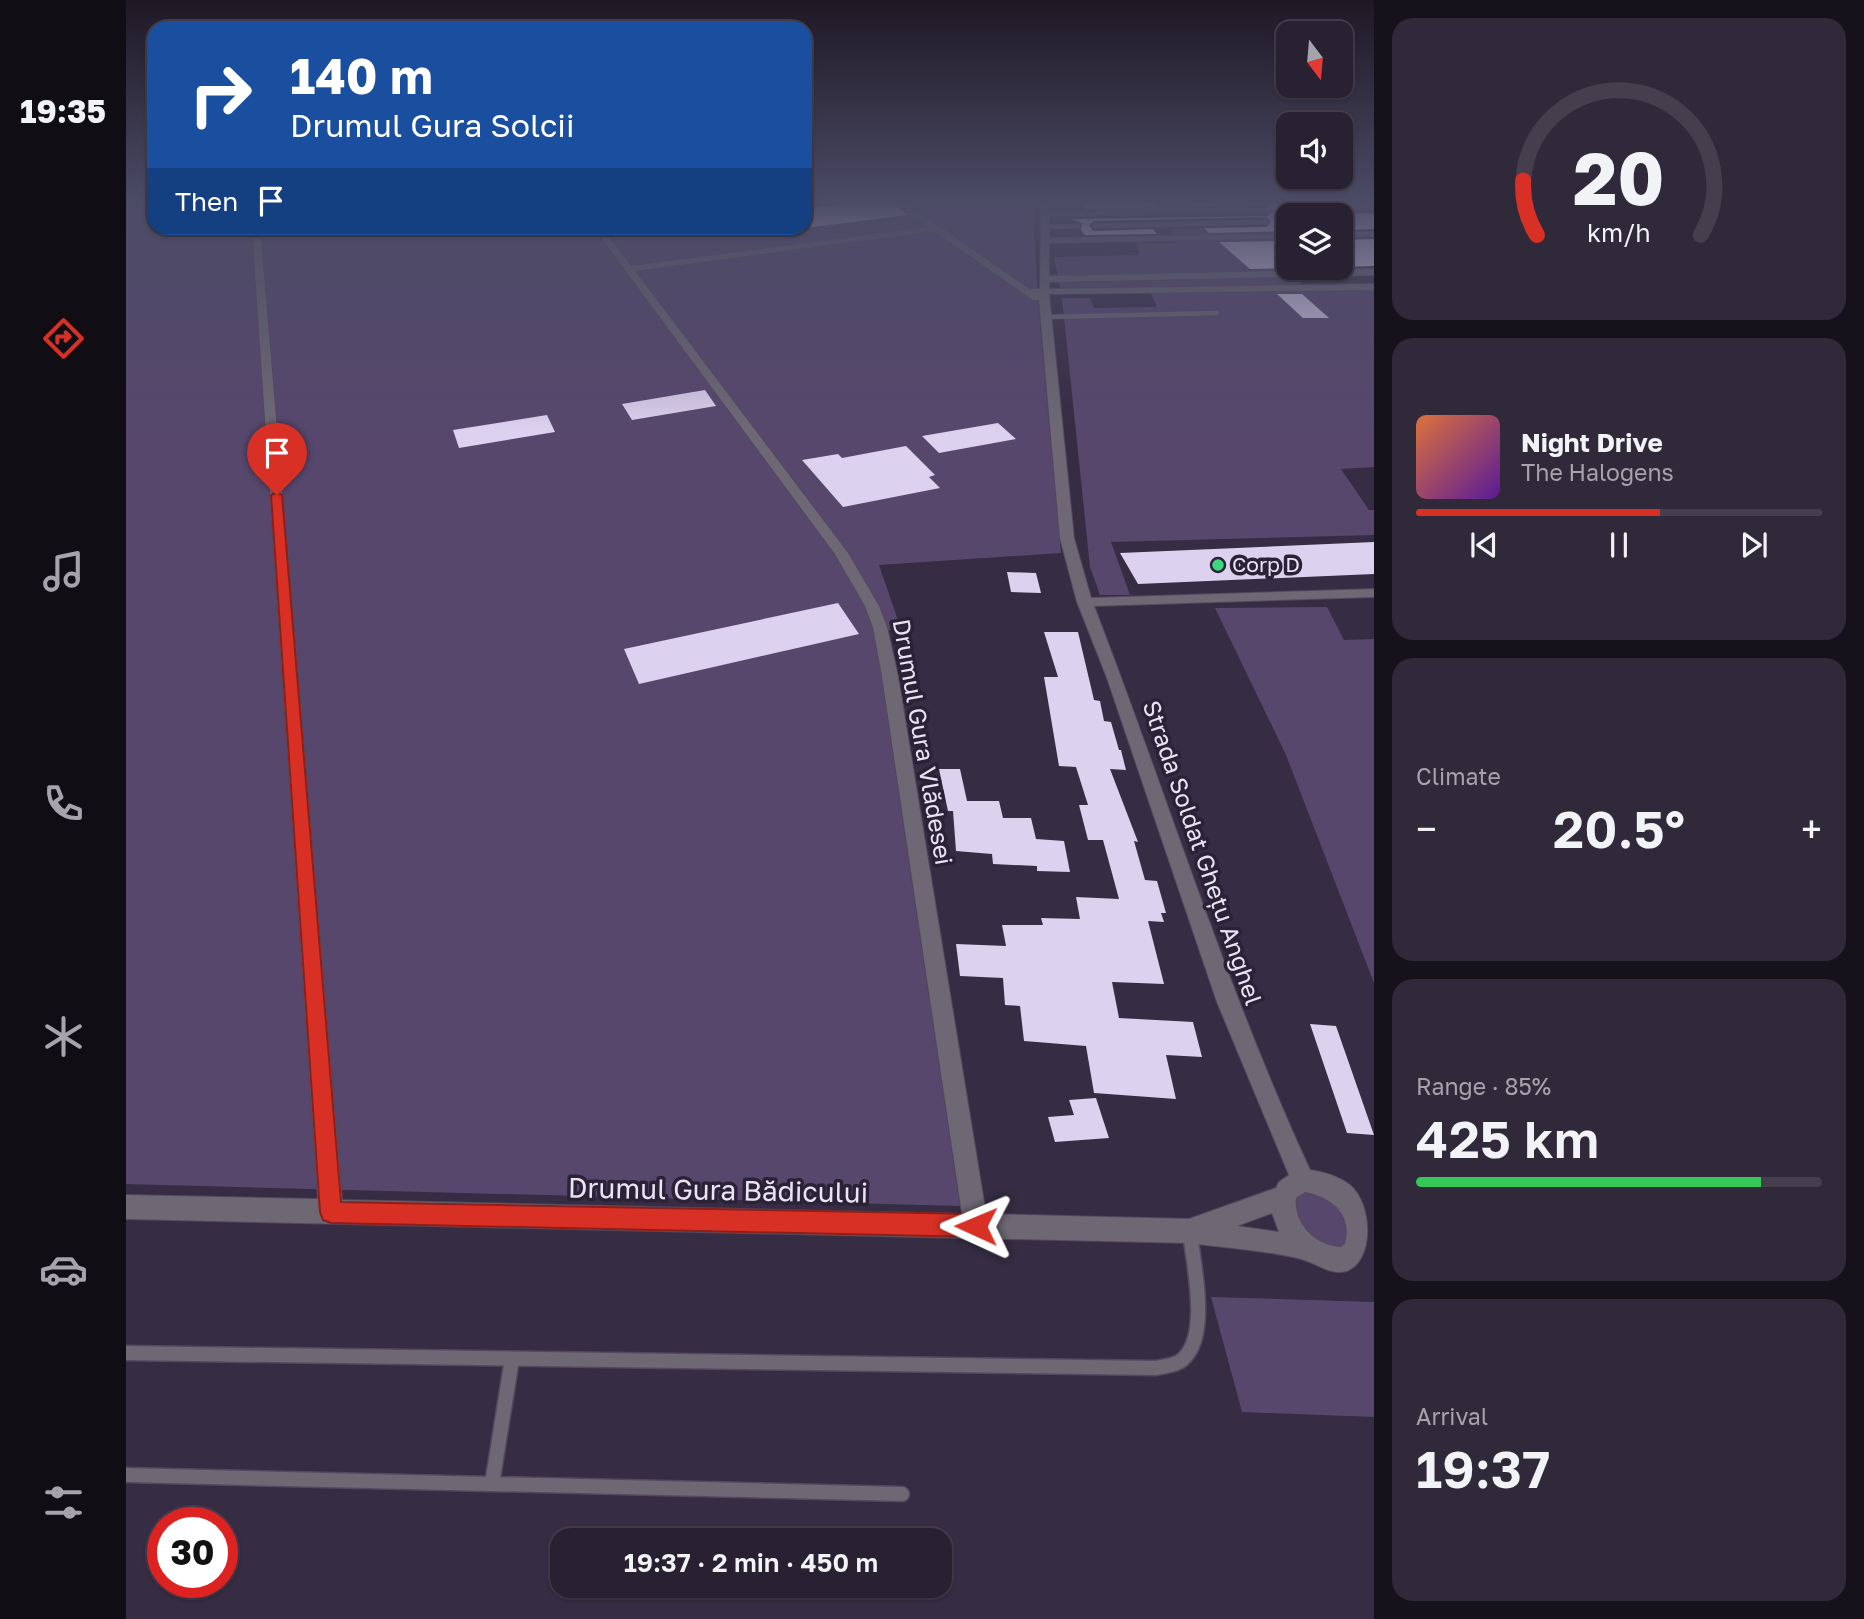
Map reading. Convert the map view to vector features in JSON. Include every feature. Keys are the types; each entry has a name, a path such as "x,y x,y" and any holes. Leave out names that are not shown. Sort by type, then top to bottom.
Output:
{"street":[{"path":"260,278 331,1212"},
{"name":"Drumul Gura Vlădesei","path":"636,278 841,552 876,617 890,676 976,1226"},
{"path":"1008,278 1029,292 1044,298 1374,287"},
{"path":"1044,279 1112,278"},
{"name":"Strada Soldat Ghețu Anghel","path":"1044,279 1045,317 1074,576 1115,676 1144,772 1217,976 1269,1107 1303,1180"},
{"path":"1084,602 1374,593"},
{"path":"1350,1197 1366,1222 1369,1250 1345,1261 1326,1258 1308,1248 1290,1228 1283,1209 1284,1198 1294,1184 1303,1180 1322,1181 1374,1207"},
{"path":"1189,1231 1284,1198"},
{"name":"Drumul Gura Bădicului","path":"126,1207 1189,1231 1308,1248"}],"lane":[{"path":"1045,317 1217,313"},
{"path":"126,1353 1156,1368 1181,1362 1193,1347 1197,1329 1196,1299 1189,1231"},
{"path":"492,1484 512,1359"},
{"path":"126,1475 902,1494"}],"shaded area":[{"path":"126,278 1037,278 1061,553 879,565 901,629 888,630 907,721 888,721 960,1206 126,1184"},
{"path":"1058,278 1276,278 1276,280 1299,280 1307,291 1374,290 1374,467 1341,469 1369,510 1374,510 1374,535 1111,542 1130,595 1100,595 1090,567 1062,298 1090,298 1094,308 1157,307 1148,287 1060,288"},
{"path":"1327,607 1344,640 1374,639 1374,983 1286,755 1215,608"},
{"path":"1303,1180 1366,1222 1368,1237 1364,1250 1308,1248 1287,1190"},
{"path":"1211,1297 1374,1302 1374,1417 1242,1412"}],"building":[{"path":"1277,294 1302,294 1329,318 1303,318"},
{"path":"705,390 716,406 632,420 622,404"},
{"path":"547,415 555,432 459,448 453,430"},
{"path":"998,423 1016,439 939,453 922,436"},
{"path":"906,446 935,475 929,477 940,488 843,507 802,460 838,454 842,458"},
{"name":"Corp D","path":"1374,542 1374,574 1138,584 1120,553"},
{"path":"1007,572 1036,573 1041,593 1011,592"},
{"path":"838,603 859,634 639,684 624,649"},
{"path":"1044,632 1078,632 1094,700 1100,701 1104,721 1111,722 1121,750 1126,770 1110,769 1138,842 1134,841 1145,880 1157,881 1166,913 1161,913 1164,922 1148,921 1164,984 1112,982 1119,1018 1193,1022 1202,1057 1166,1055 1176,1099 1094,1093 1086,1046 1024,1041 1020,1006 1005,1005 1003,978 960,976 956,944 1006,946 1002,925 1043,925 1041,918 1080,919 1076,897 1119,899 1103,840 1088,840 1079,805 1088,805 1076,767 1059,766 1044,677 1058,677"},
{"path":"939,769 960,769 967,801 999,801 1003,818 1031,818 1036,839 1064,841 1070,872 1037,871 1037,866 993,864 992,854 956,851 953,811 948,811"},
{"path":"1310,1024 1336,1026 1374,1135 1347,1133"},
{"path":"1096,1098 1109,1138 1055,1142 1048,1117 1074,1115 1069,1100"}],"place":[{"name":"Corp D","path":"1218,565"}],"route":[{"path":"277,495 331,1212 976,1226"}]}
